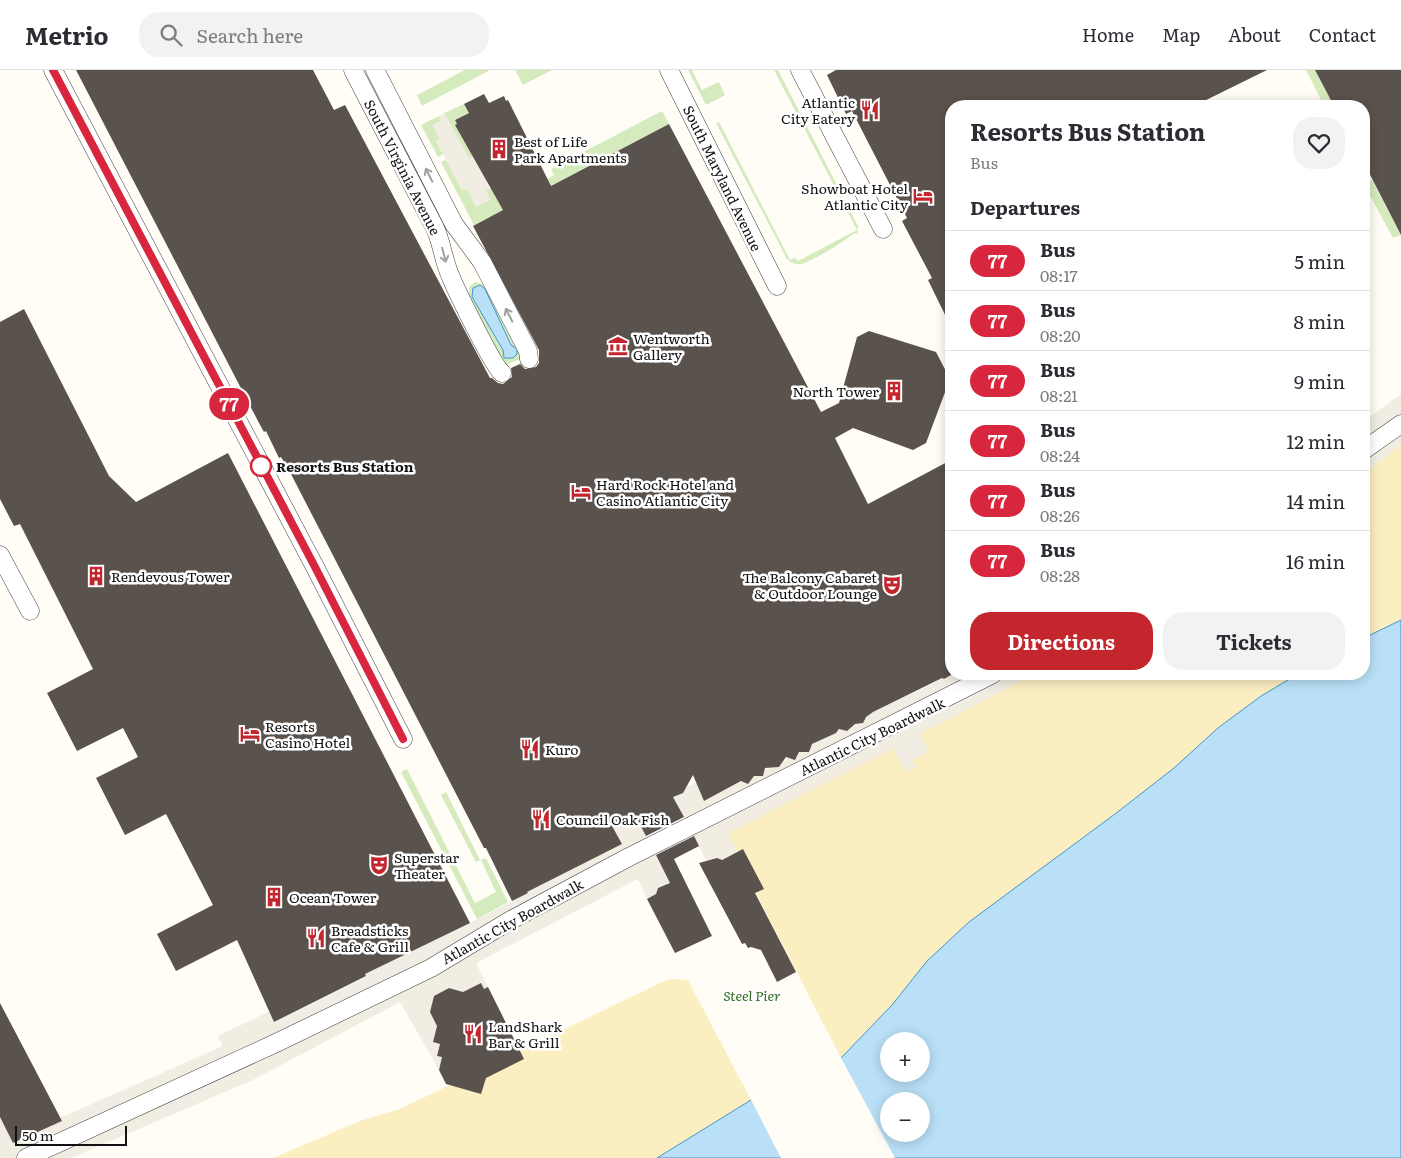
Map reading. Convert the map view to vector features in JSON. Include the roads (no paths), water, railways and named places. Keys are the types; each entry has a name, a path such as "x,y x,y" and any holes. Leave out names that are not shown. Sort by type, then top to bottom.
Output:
{"street":[{"path":"53,70 315,567 403,739"},
{"name":"South Virginia Avenue","path":"353,70 438,234 450,275 493,360 502,373"},
{"name":"South Virginia Avenue","path":"375,70 454,224 482,262 528,351 529,359"},
{"name":"South Maryland Avenue","path":"669,70 776,286"},
{"path":"800,70 883,229"},
{"path":"1370,446 1401,424"},
{"path":"0,555 30,611"},
{"name":"Atlantic City Boardwalk","path":"26,1158 276,1043 431,968 511,920 636,854 981,680"}],"water":[{"path":"480,285 485,289 511,345 517,349 517,354 513,358 504,358 503,350 472,297 473,288"},
{"path":"1401,620 1401,1158 657,1158 751,1100 841,1058 892,1005 927,961 969,922 1115,814 1174,768 1218,728 1261,696 1288,680 1370,680 1370,635"}],"place":[{"name":"Atlantic City Eatery","path":"870,110"},
{"name":"Best of Life Park Apartments","path":"499,149"},
{"name":"Showboat Hotel Atlantic City","path":"923,196"},
{"name":"Wentworth Gallery","path":"618,346"},
{"name":"North Tower","path":"894,391"},
{"name":"Resorts Bus Station","path":"261,466"},
{"name":"Hard Rock Hotel and Casino Atlantic City","path":"581,492"},
{"name":"Rendevous Tower","path":"96,576"},
{"name":"The Balcony Cabaret & Outdoor Lounge","path":"892,585"},
{"name":"Resorts Casino Hotel","path":"250,734"},
{"name":"Kuro","path":"530,749"},
{"name":"Council Oak Fish","path":"541,819"},
{"name":"Superstar Theater","path":"379,865"},
{"name":"Ocean Tower","path":"274,897"},
{"name":"Breadsticks Cafe & Grill","path":"316,938"},
{"name":"LandShark Bar & Grill","path":"473,1034"}],"park label":[{"name":"Steel Pier","path":"752,995"}]}
